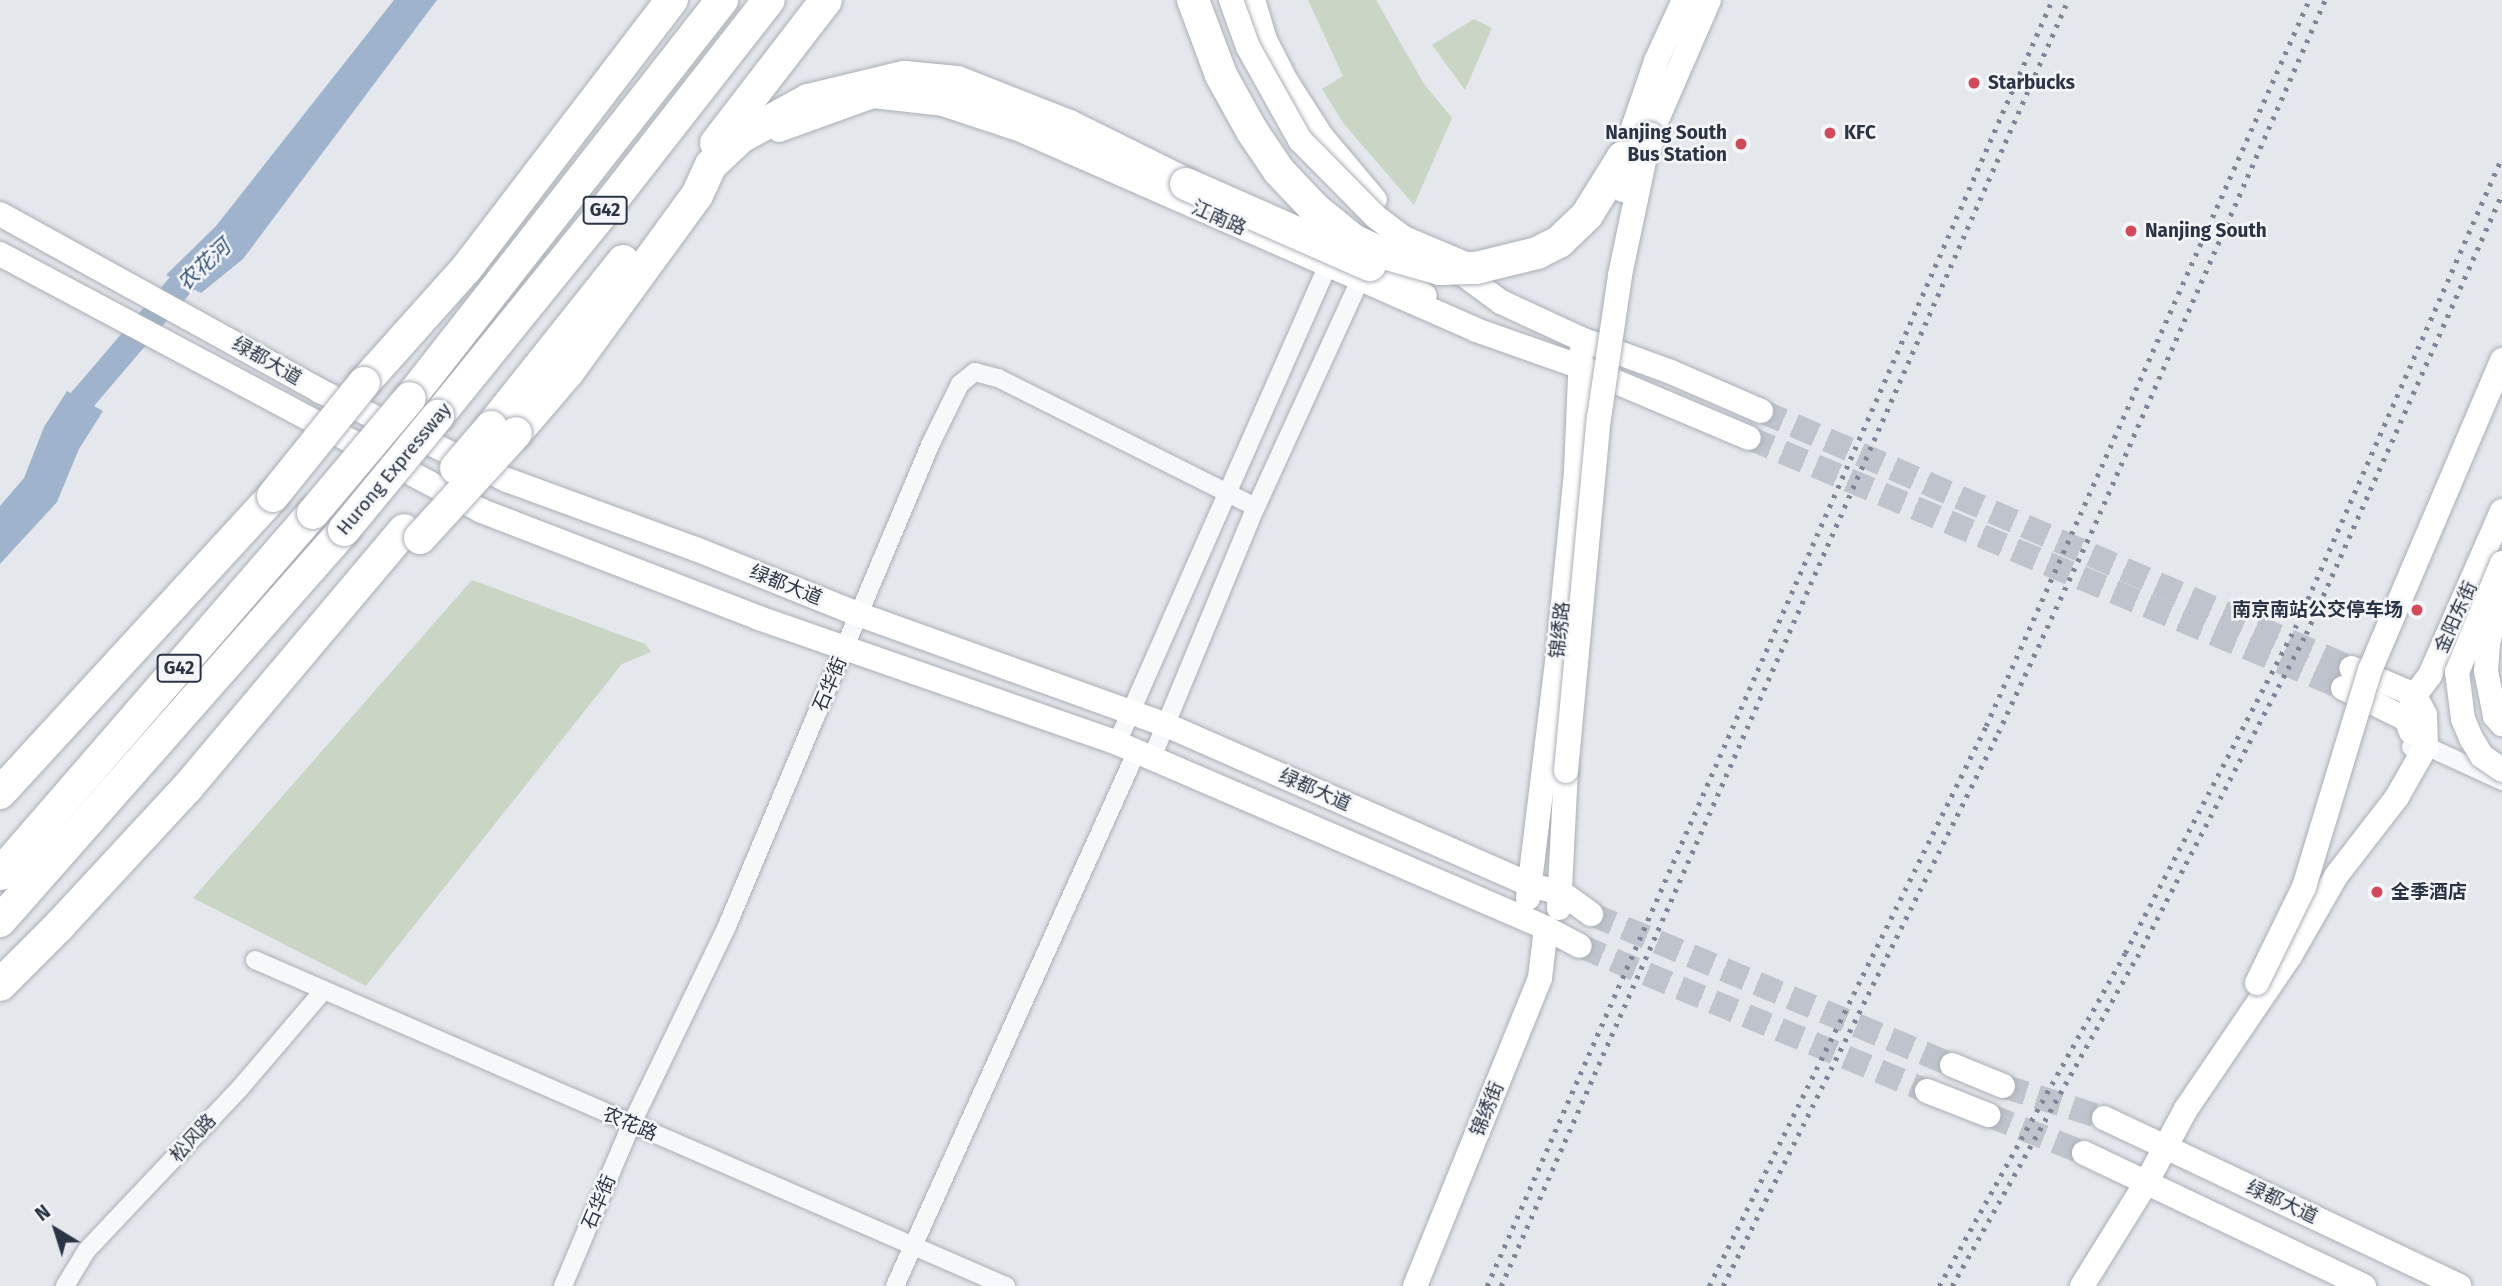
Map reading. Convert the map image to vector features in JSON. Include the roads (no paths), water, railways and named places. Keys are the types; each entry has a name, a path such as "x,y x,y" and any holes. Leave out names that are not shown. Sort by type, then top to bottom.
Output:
{"highway":[{"path":"466,269 672,0"},
{"path":"0,793 273,496 364,383 466,269 691,0"},
{"name":"Hurong Expressway","path":"0,874 410,398 722,0"},
{"name":"Hurong Expressway","path":"5,916 344,530 600,216 769,0"},
{"path":"2,1000 60,925 130,846 187,788 503,430 826,0"},
{"path":"1193,0 1221,75 1252,131 1279,171 1314,208 1353,240 1377,251 1440,269 1486,266 1561,254"},
{"path":"503,430 568,372 697,195 711,165 741,137 766,121 835,91 904,77 957,82 1069,126 1186,184 1349,258 1401,275 1441,283 1480,285 1507,280 1561,254 1597,225 1649,138"},
{"path":"1486,266 1538,253 1559,242 1600,200 1623,157"},
{"path":"1613,201 1623,157"}],"main road":[{"path":"1177,0 1222,98 1275,189 1317,228 1360,252 1476,330"},
{"path":"1231,0 1248,47 1272,95 1300,140 1336,180 1376,217 1404,238 1486,266"},
{"path":"1252,0 1265,40 1286,81 1322,137 1381,206 1465,278 1501,302 1581,339 1671,372 1761,411"},
{"path":"1623,157 1656,61 1684,0"},
{"path":"1542,927 1562,893 1566,771 1599,418 1620,275 1649,138 1709,0"},
{"name":"江南路","path":"697,195 734,157 791,124 873,96 943,104 1021,130 1327,267 1476,330 1581,367 1749,438"},
{"name":"绿都大道","path":"0,214 320,391 507,480 696,549 858,614 1164,724 1530,885 1562,893 1591,914"},
{"name":"绿都大道","path":"0,254 482,511 760,618 846,646 1135,752 1542,927 1580,946"},
{"name":"锦绣路","path":"1542,927 1530,885 1576,472 1581,339"},
{"path":"2208,1078 2223,1037 2257,983 2304,887 2370,670 2502,360"},
{"name":"金阳东街","path":"2406,719 2415,695 2430,675 2502,512"},
{"path":"2502,563 2457,672 2463,719 2471,738 2482,756 2502,770"},
{"path":"2502,590 2488,643 2486,671 2495,716 2502,724"},
{"path":"2430,675 2502,708"},
{"path":"2082,1286 2146,1182 2163,1146 2290,956 2336,876 2396,797 2418,746 2425,715 2415,695 2347,678 2406,719 2418,746"},
{"name":"锦绣街","path":"1415,1286 1540,978 1542,927"},
{"path":"1952,1065 2003,1086"},
{"path":"1927,1091 1988,1115"},
{"name":"绿都大道","path":"2104,1118 2459,1286"},
{"path":"2084,1153 2364,1286"}],"street":[{"path":"1135,752 1132,712 1225,493 1327,267"},
{"path":"895,1286 1135,752 1164,724 1256,507 1360,280"},
{"name":"石华街","path":"563,1286 631,1125 727,926 931,443 960,384 975,372 998,378 1256,507"},
{"path":"2418,746 2502,780"},
{"name":"农花路","path":"255,960 1006,1286"},
{"name":"松风路","path":"65,1286 87,1250 241,1087 324,991"}],"water":[{"path":"394,0 437,0 243,259 201,293 166,275 216,226"},
{"path":"67,391 103,411 79,449 57,502 0,564 0,506 24,478 44,427"}],"waterway":[{"name":"农花河","path":"67,432 82,400 182,283 209,261"}],"tunnel":[{"path":"1761,411 2351,668"},
{"path":"1749,438 2343,688"},
{"path":"1591,914 1952,1065"},
{"path":"1580,946 1927,1091"},
{"path":"2003,1086 2104,1118"},
{"path":"1988,1115 2084,1153"}],"railway":[{"path":"1487,1286 2052,0"},
{"path":"1501,1286 2068,0"},
{"path":"1709,1286 1986,726 2309,0"},
{"path":"1723,1286 1998,733 2091,533 2325,0"},
{"path":"1939,1286 2125,953 2295,628 2502,157"},
{"path":"1952,1286 2137,957 2306,634 2502,193"}],"place":[{"name":"Starbucks","path":"1974,83"},
{"name":"KFC","path":"1830,133"},
{"name":"Nanjing South Bus Station","path":"1741,144"},
{"name":"Nanjing South","path":"2131,231"},
{"name":"南京南站公交停车场","path":"2417,610"},
{"name":"全季酒店","path":"2377,892"}]}
